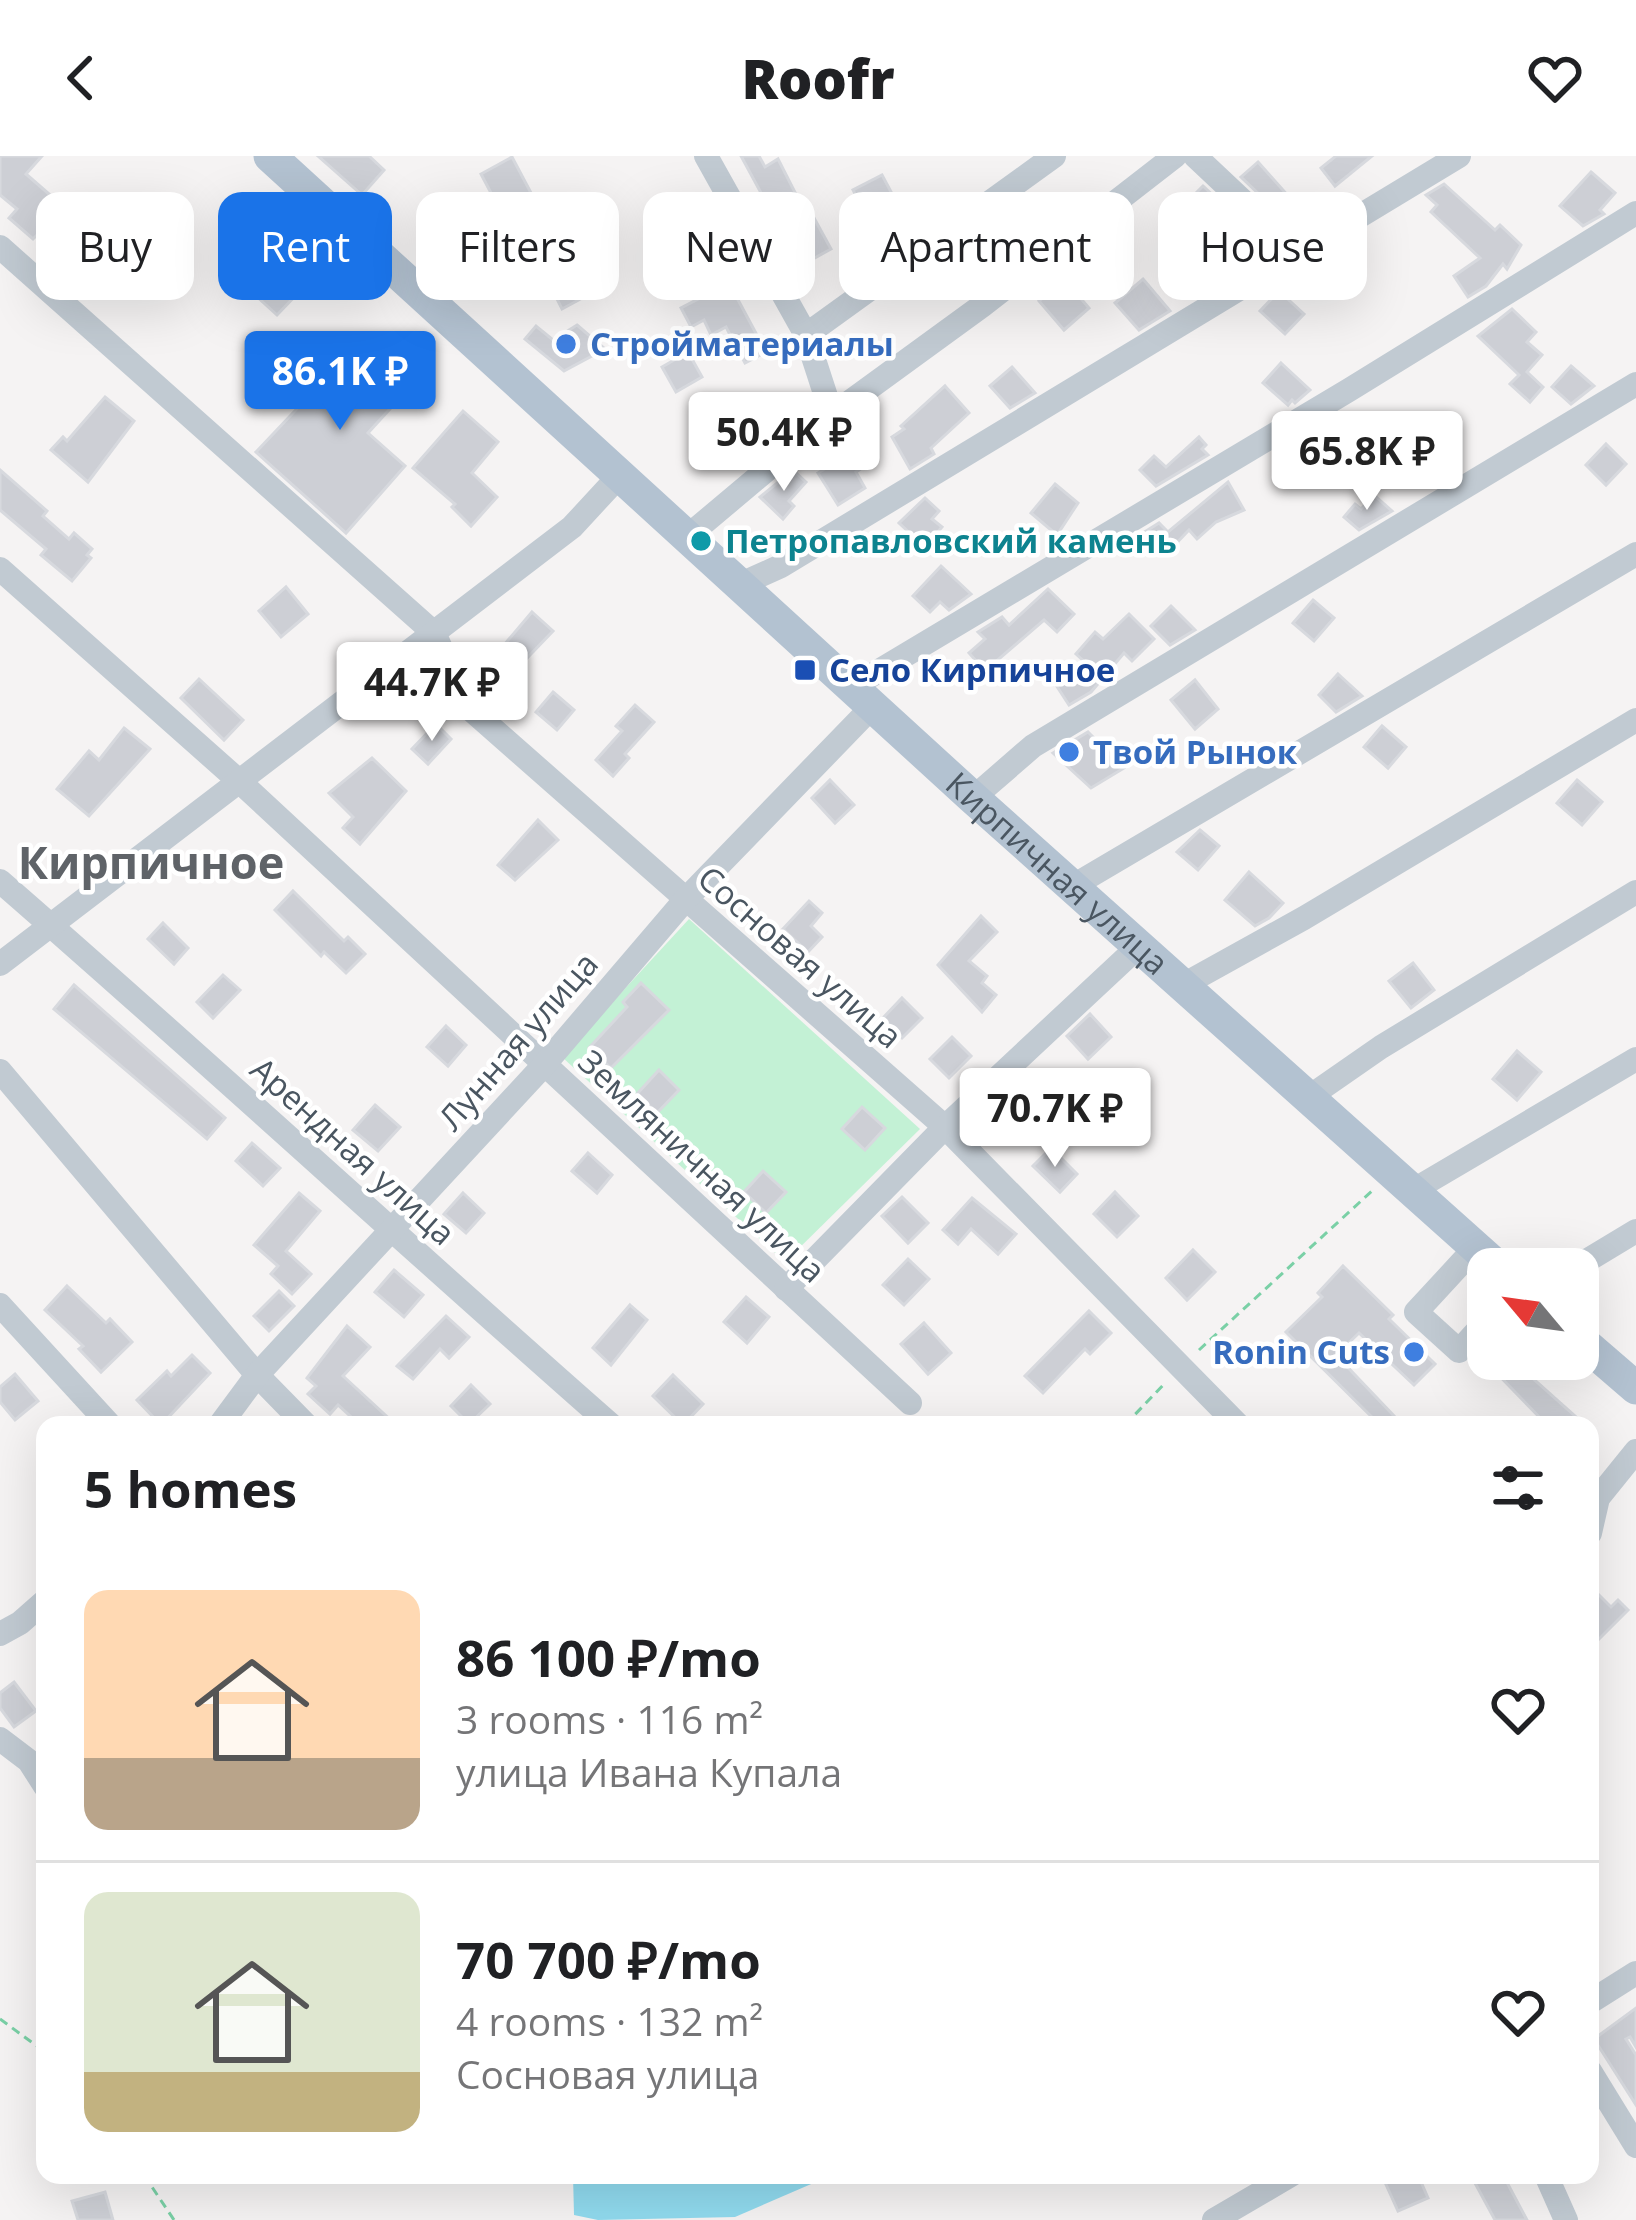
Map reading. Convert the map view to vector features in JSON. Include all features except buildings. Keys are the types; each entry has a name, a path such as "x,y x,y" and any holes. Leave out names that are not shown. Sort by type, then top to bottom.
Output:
{"main road":[{"name":"Кирпичная улица","path":"270,156 973,798 1477,1248"},
{"path":"1599,1356 1636,1388"}],"street":[{"path":"706,156 806,334 832,415"},
{"path":"1005,156 1018,182"},
{"path":"806,334 1054,156"},
{"path":"688,536 832,415 1175,156"},
{"path":"1195,156 1234,192"},
{"path":"1367,212 1459,156"},
{"name":"Лунная улица","path":"227,1416 257,1375 544,1065 862,697 1636,213"},
{"path":"0,247 434,633"},
{"path":"741,584 781,566 1221,300"},
{"path":"973,798 1034,746 1636,385"},
{"path":"0,964 572,526 621,474"},
{"path":"1073,886 1636,554"},
{"name":"Земляничная улица","path":"0,568 239,781 910,1403"},
{"name":"Сосновая улица","path":"434,633 468,706 945,1127 1229,1416"},
{"path":"1185,984 1636,720"},
{"name":"Арендная улица","path":"0,881 601,1416"},
{"path":"1309,1096 1636,892"},
{"path":"786,1289 945,1127 1140,945"},
{"path":"1402,1182 1636,1059"},
{"path":"0,1071 257,1375 297,1416"},
{"path":"1599,1253 1636,1231"},
{"path":"1467,1274 1416,1312 1459,1351 1467,1342"},
{"path":"0,1305 102,1416"},
{"path":"1599,1497 1636,1451"},
{"path":"0,1634 36,1609"},
{"path":"0,1739 36,1772"},
{"path":"1599,1996 1636,1973"},
{"path":"1599,2086 1636,2146"},
{"path":"1228,2216 1277,2184"},
{"path":"1550,2184 1566,2220"}],"path":[{"path":"1134,1416 1181,1366 1402,1182"},
{"path":"0,2019 36,2045"},
{"path":"150,2184 174,2220"}],"green space":[{"path":"689,919 920,1129 785,1262 562,1057"}],"water":[{"path":"573,2184 811,2184 735,2217 598,2220 574,2215"}],"place":[{"name":"Стройматериалы","path":"566,344"},
{"name":"Петропавловский камень","path":"701,541"},
{"name":"Село Кирпичное","path":"805,670"},
{"name":"Твой Рынок","path":"1069,752"},
{"name":"Ronin Cuts","path":"1414,1352"}],"district":[{"name":"Кирпичное","path":"151,863"}]}
